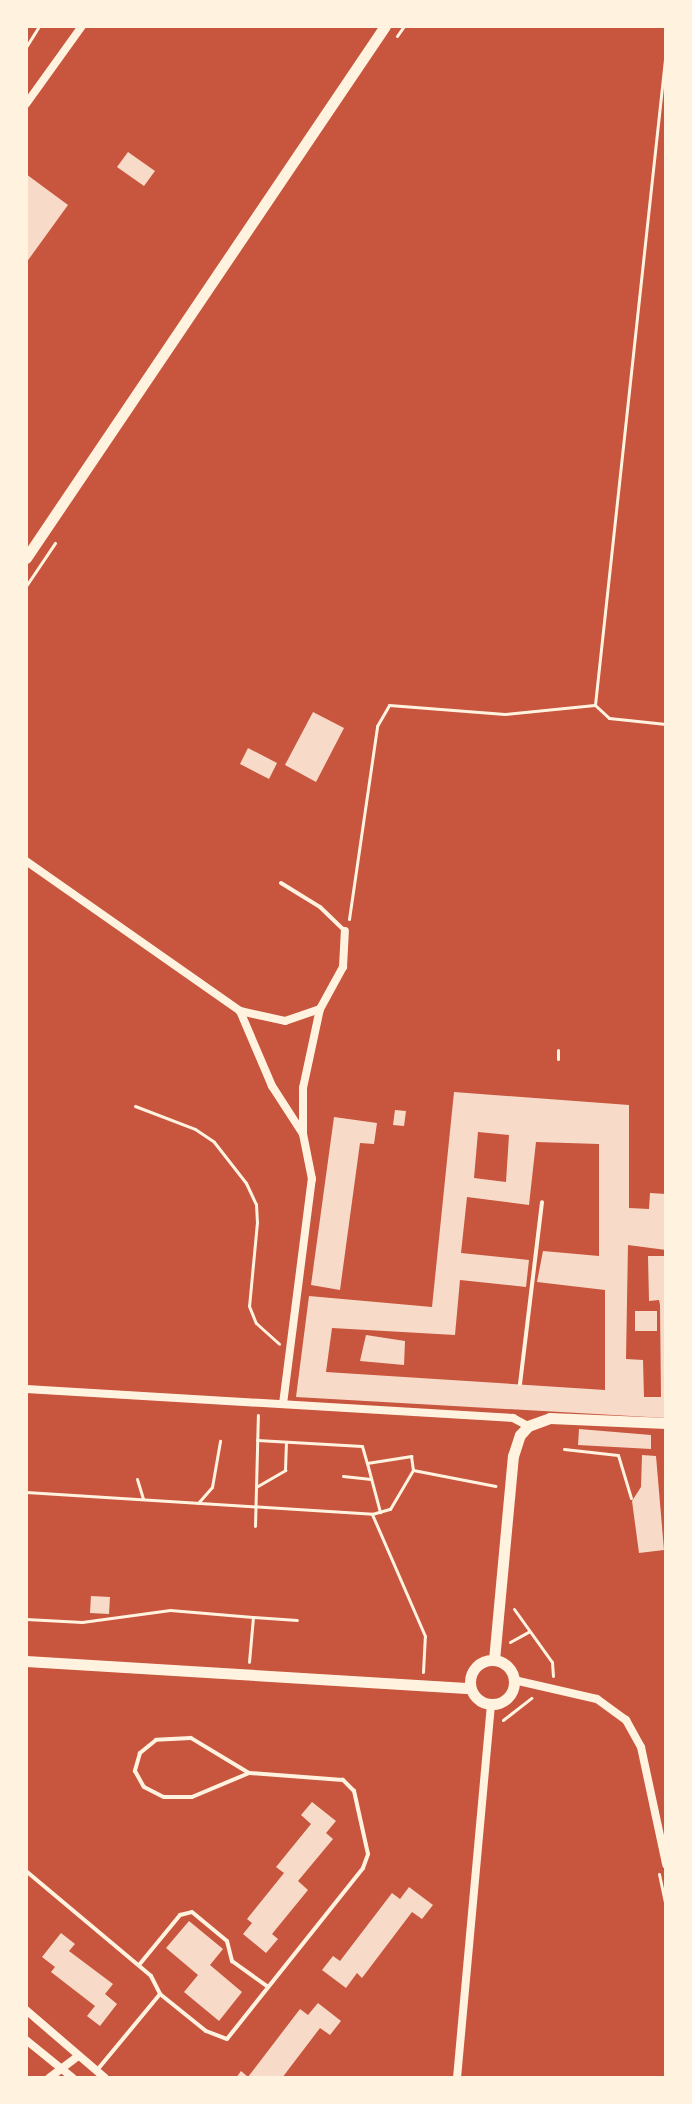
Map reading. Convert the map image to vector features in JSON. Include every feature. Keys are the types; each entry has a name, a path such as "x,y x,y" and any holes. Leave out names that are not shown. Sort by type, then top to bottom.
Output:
{"street":[{"path":"26,104 82,26"},
{"path":"26,558 385,26"},
{"path":"26,861 240,1011 267,1021 285,1021 320,1009"},
{"path":"283,1404 312,1179 303,1134 303,1088 320,1009 343,967 345,931"},
{"path":"240,1011 272,1086 303,1134"},
{"path":"26,1389 521,1418 666,1423"},
{"path":"494,1660 513,1456 521,1418"},
{"path":"494,1660 508,1666 514,1680 505,1700 491,1704 478,1700 470,1688 474,1667 494,1660"},
{"path":"26,1661 470,1688"},
{"path":"514,1680 597,1699 631,1726 641,1747 662,1864"},
{"path":"457,2078 491,1704"},
{"path":"26,2010 105,2078"},
{"path":"26,2040 73,2078"},
{"path":"49,2078 78,2056"}],"lane":[{"path":"281,883 320,907 345,931"},
{"path":"520,1384 542,1202"},
{"path":"26,1871 139,1965 159,1985 160,1994 206,2031 227,2039 363,1868 368,1854 354,1791 343,1780 249,1773 191,1738 156,1740 140,1753 135,1771 144,1787 164,1797 192,1797 249,1773"},
{"path":"139,1965 180,1915 192,1912 227,1941 232,1961 268,1987"},
{"path":"96,2071 160,1994"}],"path":[{"path":"26,47 39,26"},
{"path":"595,705 666,50"},
{"path":"345,931 377,726 389,705 505,714 595,705 609,718 666,724"},
{"path":"558,1050 558,1059"},
{"path":"135,1106 195,1129 214,1142 246,1183 256,1204 257,1222 249,1306 270,1340 290,1349"},
{"path":"255,1526 258,1411"},
{"path":"257,1440 362,1446 380,1512"},
{"path":"198,1503 212,1487 220,1441"},
{"path":"256,1487 285,1470 286,1442"},
{"path":"564,1449 618,1455 631,1498"},
{"path":"26,1492 372,1514 390,1509 413,1470 411,1456 367,1463"},
{"path":"413,1470 501,1487"},
{"path":"343,1476 371,1479"},
{"path":"137,1479 143,1499"},
{"path":"372,1514 425,1636 423,1672"},
{"path":"501,1731 513,1707 531,1698 550,1699 551,1690 552,1662 528,1632 514,1605"},
{"path":"26,1619 82,1622 170,1610 297,1620"},
{"path":"249,1662 253,1617"},
{"path":"510,1632 512,1644 528,1632"},
{"path":"662,1864 666,1907"}],"building":[{"path":"128,152 155,171 144,186 117,167"},
{"path":"26,174 68,205 26,263"},
{"path":"313,712 344,728 316,782 285,765"},
{"path":"248,748 277,763 269,779 240,764"},
{"path":"454,1092 629,1105 629,1208 649,1209 650,1193 666,1194 666,1250 628,1245 626,1359 643,1360 644,1397 661,1397 660,1305 659,1300 649,1301 648,1256 666,1256 666,1418 296,1397 309,1296 432,1307","holes":["478,1132 509,1135 506,1182 474,1178","536,1142 599,1144 599,1256 543,1251 537,1282 605,1290 605,1390 326,1372 332,1328 455,1335 460,1280 526,1287 529,1260 461,1253 467,1197 529,1205"]},
{"path":"395,1110 406,1111 404,1126 393,1125"},
{"path":"334,1117 377,1123 374,1144 360,1143 340,1290 311,1285"},
{"path":"635,1311 657,1311 657,1331 635,1331"},
{"path":"366,1335 405,1341 404,1365 360,1361"},
{"path":"579,1429 651,1435 651,1449 578,1445"},
{"path":"642,1455 656,1456 664,1550 639,1553 632,1501 641,1487"},
{"path":"91,1596 110,1597 109,1614 90,1613"},
{"path":"312,1802 336,1821 326,1833 333,1839 298,1881 308,1890 272,1934 278,1939 266,1953 243,1934 252,1923 247,1919 284,1873 276,1867 311,1824 301,1815"},
{"path":"409,1887 433,1905 422,1919 412,1912 362,1978 357,1973 346,1988 322,1970 333,1956 340,1961 392,1893 400,1899"},
{"path":"189,1921 223,1949 210,1965 242,1992 219,2021 184,1992 198,1975 166,1948"},
{"path":"61,1933 75,1944 69,1951 113,1984 105,1994 117,2004 100,2026 87,2016 95,2006 51,1972 55,1967 42,1957"},
{"path":"318,2003 341,2021 330,2035 320,2028 282,2078 236,2078 241,2071 248,2077 300,2009 308,2015"}]}
